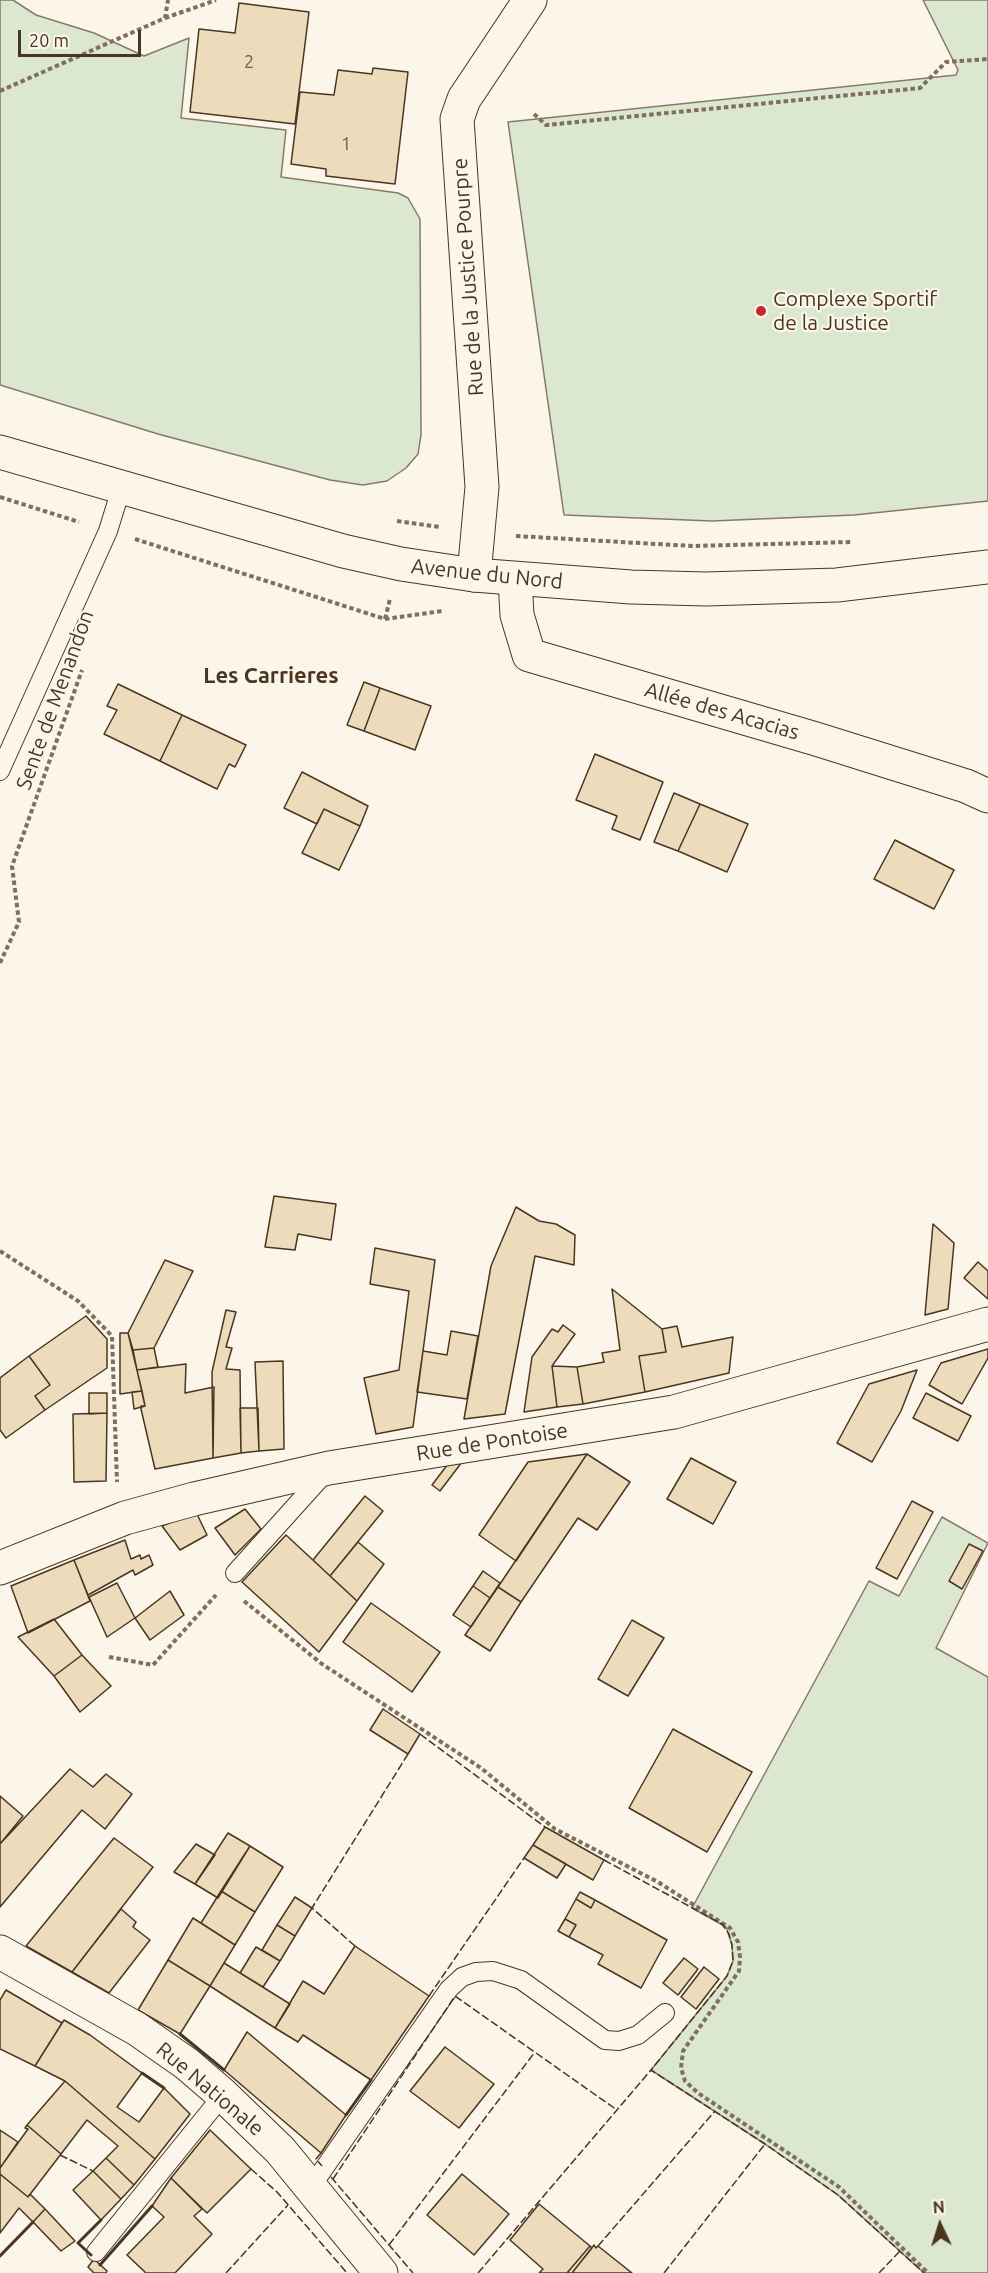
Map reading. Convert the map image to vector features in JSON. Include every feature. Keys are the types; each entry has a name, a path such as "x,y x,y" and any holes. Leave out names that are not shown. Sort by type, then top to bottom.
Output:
{"street":[{"name":"Rue de la Justice Pourpre","path":"474,575 482,487 457,119 464,99 528,1"},
{"name":"Avenue du Nord","path":"0,452 121,489 343,551 400,564 474,575 631,587 706,589 837,585 988,567"},
{"name":"Allée des Acacias","path":"514,579 518,615 529,655 816,739 966,786 988,796"},
{"name":"Rue de Pontoise","path":"0,1568 125,1518 194,1499 329,1468 674,1412 988,1324"},
{"name":"Rue Nationale","path":"0,1952 137,2029 224,2095 280,2150 381,2273"}],"lane":[{"path":"0,771 108,531 121,489"},
{"path":"230,1579 329,1468"},
{"path":"311,2187 449,1989 462,1977 476,1972 493,1971 521,1980 605,2040 620,2041 639,2035 665,2013"},
{"path":"96,2252 224,2095"}],"path":[{"path":"165,18 168,0"},
{"path":"0,91 165,18 216,0"},
{"path":"534,114 546,125 920,88 946,62 988,59"},
{"path":"0,497 384,619"},
{"path":"408,523 479,533 692,546 856,542"},
{"name":"Sente de Menandon","path":"0,963 19,922 12,866 83,668"},
{"path":"0,1251 78,1301 112,1336 117,1479 125,1518"},
{"path":"109,1657 153,1665 230,1579 322,1664 481,1768 555,1829 658,1882 730,1929 738,1942 741,1957 739,1971 682,2051 681,2068 685,2081 698,2093 839,2187 928,2273"}],"green space":[{"path":"0,0 13,0 36,15 94,33 144,56 189,38 181,118 286,130 281,177 398,193 408,198 420,219 421,435 418,454 406,468 387,481 363,485 330,480 158,434 0,385"},
{"name":"Complexe Sportif de la Justice","path":"923,0 988,0 988,501 854,515 712,521 564,515 508,122 956,75 958,70"},
{"path":"942,1517 988,1543 936,1648 988,1677 988,2273 924,2273 838,2195 765,2144 651,2070 727,1976 733,1961 732,1945 726,1927 692,1908 869,1581 899,1596"}],"building":[{"path":"239,3 309,12 295,124 190,112 199,29 235,33"},
{"path":"373,68 408,72 395,184 326,176 326,169 291,164 300,92 334,95 338,70 372,74"},
{"path":"364,682 380,688 364,731 347,725"},
{"path":"118,684 182,715 160,761 104,734 117,710 107,706"},
{"path":"380,688 431,706 415,750 364,731"},
{"path":"182,715 246,745 235,767 229,764 217,789 160,761"},
{"path":"595,754 663,782 640,840 612,829 617,816 576,800"},
{"path":"302,772 368,806 360,826 324,809 317,824 284,808"},
{"path":"674,793 700,804 678,851 654,842"},
{"path":"700,804 748,824 727,872 678,851"},
{"path":"324,809 360,826 339,870 302,853"},
{"path":"895,840 954,870 934,909 874,879"},
{"path":"274,1196 336,1204 331,1240 298,1234 295,1250 265,1247"},
{"path":"516,1207 539,1221 556,1224 575,1235 574,1265 535,1256 505,1414 464,1419 491,1266"},
{"path":"933,1224 954,1243 948,1309 925,1315"},
{"path":"375,1248 435,1260 413,1427 376,1434 364,1378 399,1370 409,1291 370,1284"},
{"path":"165,1260 193,1271 154,1348 133,1350 128,1333"},
{"path":"978,1262 988,1271 988,1299 964,1278"},
{"path":"612,1289 662,1329 666,1352 639,1356 645,1392 583,1404 577,1367 604,1362 602,1353 620,1350"},
{"path":"226,1310 236,1312 226,1347 232,1348 226,1369 240,1370 241,1453 213,1458 212,1372"},
{"path":"86,1316 107,1339 107,1368 45,1410 35,1396 50,1385 29,1356"},
{"path":"563,1325 575,1334 552,1366 557,1407 524,1412 532,1357 552,1329 558,1332"},
{"path":"677,1326 682,1347 733,1337 729,1373 645,1392 639,1356 666,1352 662,1329"},
{"path":"451,1331 478,1336 467,1399 417,1392 423,1351 447,1355"},
{"path":"120,1333 128,1333 142,1391 120,1394"},
{"path":"154,1348 158,1367 137,1370 133,1350"},
{"path":"988,1349 988,1358 962,1404 929,1385 941,1363"},
{"path":"29,1356 50,1385 35,1396 45,1410 6,1438 0,1430 0,1378"},
{"path":"283,1361 284,1449 259,1451 255,1362"},
{"path":"186,1364 185,1393 214,1387 213,1458 155,1469 141,1409 141,1406 145,1406 137,1370"},
{"path":"552,1366 577,1367 583,1404 557,1407"},
{"path":"917,1370 901,1411 872,1462 837,1443 869,1384"},
{"path":"142,1391 145,1406 134,1409 132,1392"},
{"path":"89,1393 107,1393 107,1413 89,1414"},
{"path":"926,1393 971,1416 958,1441 913,1418"},
{"path":"240,1408 258,1408 259,1451 241,1453"},
{"path":"107,1413 106,1481 74,1482 73,1414"},
{"path":"587,1454 630,1482 597,1530 578,1518 521,1602 498,1587"},
{"path":"587,1454 516,1561 479,1535 528,1462"},
{"path":"691,1458 736,1482 713,1524 667,1499"},
{"path":"462,1462 440,1491 432,1485 448,1464"},
{"path":"365,1496 383,1511 330,1576 313,1560"},
{"path":"912,1501 933,1512 897,1579 876,1568"},
{"path":"245,1509 261,1529 235,1555 215,1528"},
{"path":"196,1512 207,1535 180,1550 162,1526"},
{"path":"286,1535 357,1601 319,1652 242,1582"},
{"path":"125,1540 131,1559 140,1555 141,1559 149,1555 153,1565 135,1575 133,1570 88,1595 74,1560"},
{"path":"358,1542 384,1564 357,1601 330,1576"},
{"path":"969,1544 983,1551 962,1589 949,1581"},
{"path":"74,1560 90,1601 28,1633 11,1586"},
{"path":"483,1571 500,1583 490,1598 473,1586"},
{"path":"117,1583 135,1618 107,1637 89,1597"},
{"path":"473,1586 490,1598 471,1627 453,1615"},
{"path":"498,1587 521,1602 490,1651 465,1635"},
{"path":"170,1591 184,1615 150,1640 135,1618"},
{"path":"371,1603 440,1652 412,1692 343,1642"},
{"path":"54,1619 82,1655 54,1676 18,1637"},
{"path":"632,1620 664,1638 628,1696 598,1679"},
{"path":"82,1655 111,1686 80,1712 54,1676"},
{"path":"383,1709 420,1734 408,1754 370,1730"},
{"path":"673,1729 752,1772 707,1852 629,1808"},
{"path":"70,1769 93,1787 106,1774 132,1794 105,1829 82,1810 0,1907 0,1844"},
{"path":"0,1796 23,1816 0,1844"},
{"path":"545,1827 604,1860 593,1880 533,1845"},
{"path":"228,1833 250,1846 218,1898 195,1884"},
{"path":"114,1838 153,1867 72,1972 26,1946"},
{"path":"196,1844 215,1855 195,1884 174,1872"},
{"path":"533,1845 566,1864 557,1878 524,1858"},
{"path":"250,1846 283,1867 255,1912 221,1891"},
{"path":"221,1891 255,1912 235,1945 201,1923"},
{"path":"580,1892 595,1900 591,1908 576,1899"},
{"path":"295,1897 312,1908 295,1936 277,1925"},
{"path":"576,1899 591,1908 595,1900 667,1940 641,1988 598,1964 603,1955 569,1937 576,1925 565,1919"},
{"path":"121,1909 136,1922 133,1927 150,1940 109,1993 72,1972"},
{"path":"193,1918 235,1945 210,1986 168,1960"},
{"path":"565,1919 576,1925 569,1937 558,1931"},
{"path":"277,1925 295,1936 280,1961 262,1950"},
{"path":"355,1946 429,1996 371,2080 303,2035 298,2042 275,2028 303,1981 324,1994"},
{"path":"256,1947 280,1961 263,1987 240,1973"},
{"path":"684,1958 698,1969 678,1995 663,1983"},
{"path":"168,1960 210,1986 180,2034 138,2010"},
{"path":"224,1963 290,2004 275,2028 210,1986"},
{"path":"704,1967 719,1979 696,2009 681,1997"},
{"path":"6,1990 62,2023 35,2066 0,2049 0,2000"},
{"path":"64,2020 90,2035 142,2073 117,2107 139,2122 164,2088 190,2114 155,2159 65,2081 35,2066"},
{"path":"247,2032 346,2115 321,2153 224,2070"},
{"path":"445,2047 494,2084 459,2128 410,2091"},
{"path":"65,2081 155,2159 134,2185 106,2158 118,2146 87,2120 61,2154 27,2125"},
{"path":"27,2125 61,2154 28,2197 0,2174 0,2168 28,2129 25,2128"},
{"path":"0,2130 18,2142 0,2168"},
{"path":"210,2130 251,2169 207,2213 171,2178"},
{"path":"106,2158 134,2185 121,2199 93,2171"},
{"path":"93,2171 121,2199 101,2220 73,2190"},
{"path":"0,2174 28,2197 30,2194 45,2209 33,2222 19,2208 0,2233"},
{"path":"462,2174 509,2214 474,2255 427,2215"},
{"path":"171,2178 202,2209 194,2216 212,2234 175,2273 146,2273 127,2255 164,2217 152,2206"},
{"path":"539,2204 590,2246 567,2273 539,2273 543,2269 510,2240"},
{"path":"45,2209 75,2241 61,2251 33,2222"},
{"path":"594,2245 596,2248 598,2246 632,2273 572,2273"},
{"path":"590,2246 592,2248 572,2273 567,2273"},
{"path":"94,2259 107,2271 106,2273 94,2273 88,2267"}],"fence":[{"path":"420,1734 545,1827"},
{"path":"355,1946 312,1908 408,1754"},
{"path":"429,1996 524,1858"},
{"path":"604,1860 722,1924 729,1934 732,1945 733,1961 727,1976 651,2070 765,2144 838,2195 924,2273"},
{"path":"333,2179 455,1996 617,2110"},
{"path":"389,2245 535,2052"},
{"path":"478,2273 651,2070"},
{"path":"598,2246 715,2111"},
{"path":"664,2273 765,2144"},
{"path":"321,2153 316,2159 322,2166"},
{"path":"60,2155 93,2171"},
{"path":"251,2169 277,2192 347,2273"},
{"path":"331,2177 413,2273"},
{"path":"226,2273 288,2205"},
{"path":"879,2273 901,2250"}],"wall":[{"path":"180,2034 224,2070"},
{"path":"142,2073 164,2088"},
{"path":"346,2115 371,2080"},
{"path":"100,2265 152,2206"},
{"path":"91,2255 78,2243 101,2220"},
{"path":"0,2256 33,2222"}],"place":[{"name":"Complexe Sportif de la Justice","path":"761,311"}],"district":[{"name":"Les Carrieres","path":"271,676"}]}
